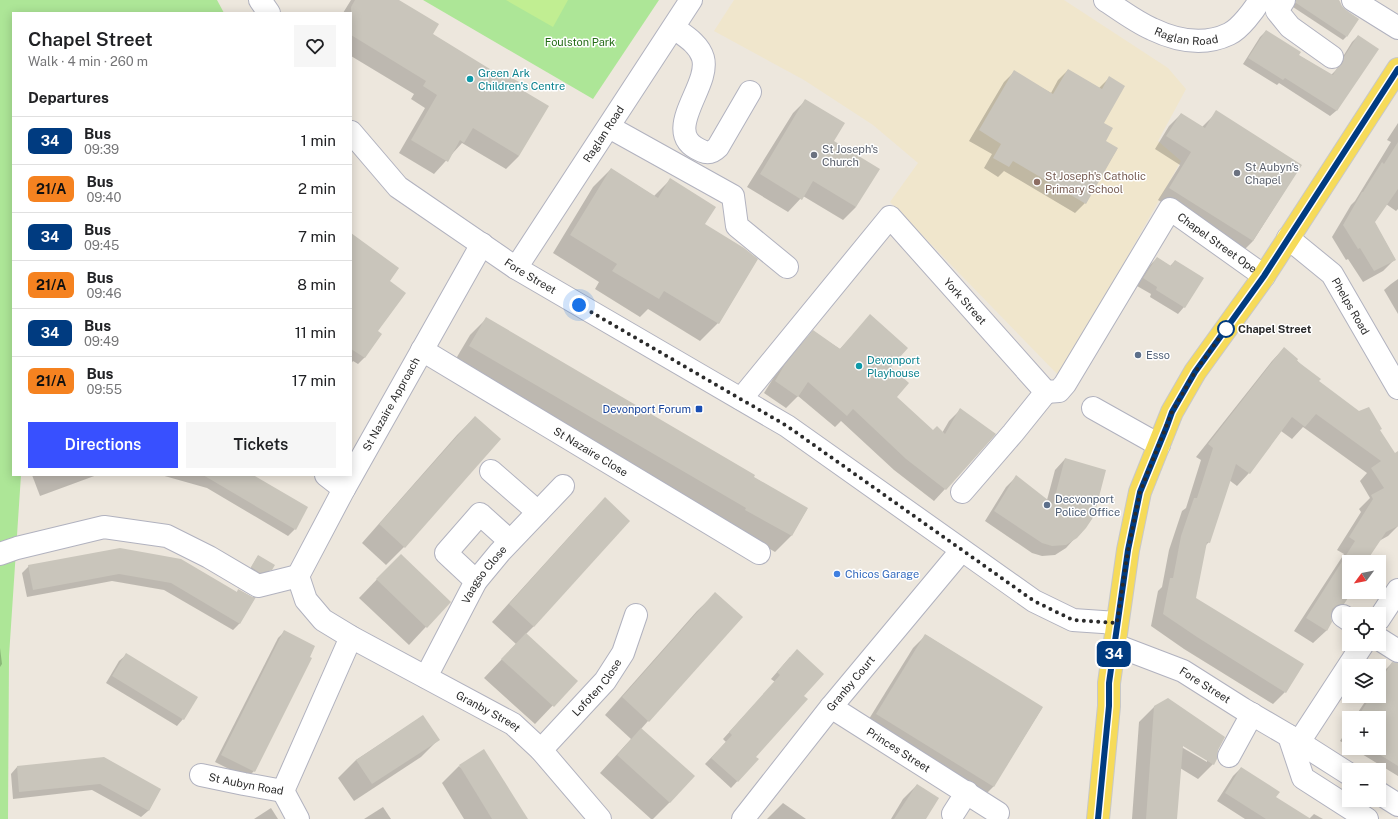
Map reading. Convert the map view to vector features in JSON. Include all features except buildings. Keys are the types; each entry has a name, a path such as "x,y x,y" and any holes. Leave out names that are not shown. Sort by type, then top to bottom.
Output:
{"main road":[{"path":"1098,819 1109,706 1109,683 1128,550 1140,492 1172,412 1195,372 1264,276 1398,69"}],"street":[{"path":"260,0 268,12"},
{"name":"Raglan Road","path":"516,268 692,0"},
{"name":"Raglan Road","path":"1105,0 1152,29 1180,40 1204,42 1230,34 1251,14 1260,0"},
{"path":"1284,0 1277,11 1290,27 1332,57"},
{"path":"1353,0 1398,28"},
{"path":"674,28 695,44 704,59 703,72 685,120 685,136 691,144 706,153 713,152 718,147 750,92"},
{"path":"609,127 732,196 737,226 787,267"},
{"name":"Fore Street","path":"352,133 398,187 516,268 787,426 961,551 1034,601 1073,620 1117,623"},
{"name":"Chapel Street Ope","path":"1046,392 1059,391 1065,384 1170,209 1264,276"},
{"name":"York Street","path":"740,399 890,217 1046,392"},
{"name":"Phelps Road","path":"1288,238 1332,274 1398,388"},
{"name":"St Nazaire Approach","path":"352,475 482,244"},
{"name":"St Nazaire Close","path":"422,350 759,553"},
{"path":"962,492 1046,392"},
{"path":"1093,408 1159,445"},
{"path":"491,471 538,512"},
{"path":"327,476 344,489"},
{"name":"St Nazaire Approach","path":"298,576 351,476"},
{"name":"Vaagso Close","path":"426,677 476,581 510,541 562,486"},
{"path":"476,581 446,553 480,514 510,541"},
{"path":"0,554 17,548 104,528 168,536 209,557 258,586 298,576 306,600 323,620 351,637 283,791"},
{"name":"Granby Court","path":"743,819 831,706 961,551"},
{"path":"1386,608 1398,590"},
{"name":"Lofoten Close","path":"541,750 605,681 623,653 636,615"},
{"name":"Granby Street","path":"351,637 513,724 541,750 600,819"},
{"path":"1386,643 1398,650"},
{"name":"Fore Street","path":"1115,645 1183,671 1342,770"},
{"path":"1358,651 1294,739 1303,778 1367,819"},
{"name":"Princes Street","path":"831,706 998,813"},
{"path":"1229,756 1252,714"},
{"name":"St Aubyn Road","path":"201,775 283,791 298,819"},
{"path":"953,814 967,792"},
{"path":"1386,797 1398,805"}],"shaded area":[{"name":"St Joseph's Catholic Primary School","path":"734,0 1064,0 1168,68 1186,89 1158,141 1181,161 1060,377 890,202 918,163 873,125 804,80 714,31"}],"green space":[{"path":"0,0 217,0 223,12 12,12 12,476 21,476 9,656 8,819 0,819"},
{"name":"Foulston Park","path":"423,0 659,0 593,99"},
{"path":"506,0 568,0 553,27"}],"bus line":[{"name":"34","path":"1098,819 1109,706 1109,683 1128,550 1140,492 1172,412 1195,372 1264,276 1398,69"}],"place":[{"name":"Green Ark Children's Centre","path":"470,79"},
{"name":"St Joseph's Church","path":"814,155"},
{"name":"St Aubyn's Chapel","path":"1237,173"},
{"name":"St Joseph's Catholic Primary School","path":"1037,182"},
{"name":"Chapel Street","path":"1226,329"},
{"name":"Esso","path":"1138,355"},
{"name":"Devonport Playhouse","path":"859,366"},
{"name":"Devonport Forum","path":"699,409"},
{"name":"Decvonport Police Office","path":"1047,505"},
{"name":"Chicos Garage","path":"837,574"}],"route":[{"path":"579,305 787,426 961,551 1034,601 1073,620 1117,623 1128,550 1140,492 1172,412 1195,372 1229,324 1226,329"}]}
